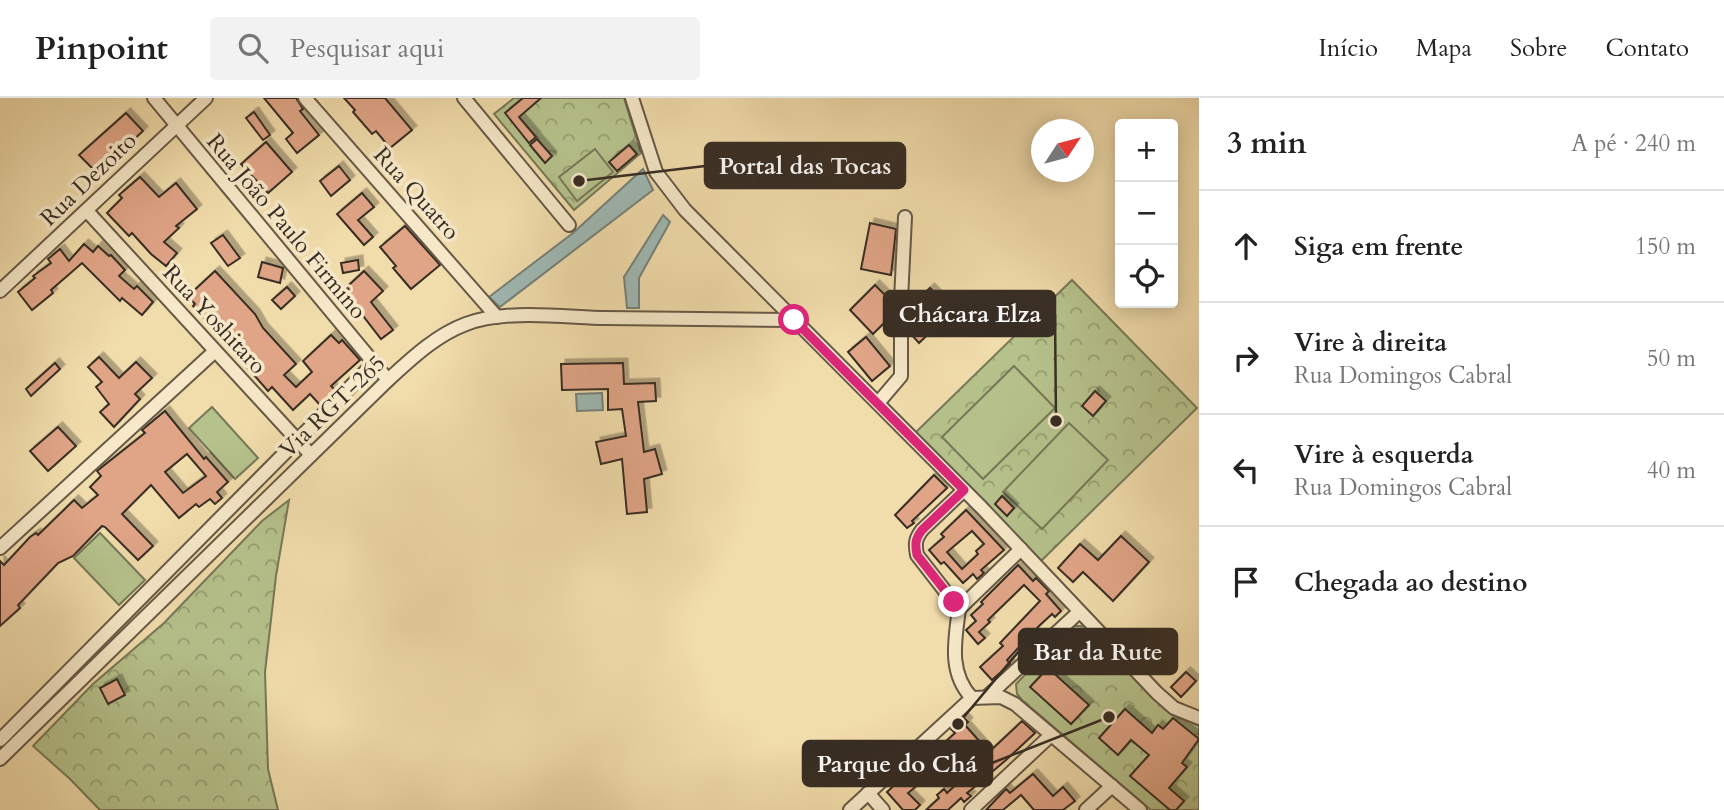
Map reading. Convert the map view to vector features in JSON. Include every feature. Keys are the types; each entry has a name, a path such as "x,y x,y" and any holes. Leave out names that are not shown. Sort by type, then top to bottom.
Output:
{"street":[{"name":"Rua João Paulo Firmino","path":"154,98 388,380"},
{"name":"Rua Dezoito","path":"1,290 206,98"},
{"name":"Rua Quatro","path":"304,98 497,317"},
{"path":"464,98 569,225"},
{"path":"632,98 649,155 667,189 685,211 878,402 1174,708 1199,718"},
{"name":"Rua Yoshitaro","path":"87,211 312,455"},
{"path":"878,402 901,376 905,217"},
{"name":"Via RGT-265","path":"5,755 388,380 425,348 452,331 479,320 497,317 794,320"},
{"path":"0,548 215,351"},
{"path":"5,755 0,740 374,363"},
{"path":"959,609 917,555 915,546 916,537 922,530 964,490"},
{"path":"972,698 961,685 956,673 954,650 959,609 1021,549"},
{"path":"988,696 1079,612"},
{"path":"850,810 972,698 988,696 1008,700 1140,810"},
{"path":"971,810 1050,736"},
{"path":"1086,810 1112,786"},
{"path":"868,793 883,810"}],"green space":[{"path":"514,98 624,98 641,153 574,210 494,114"},
{"path":"595,149 613,172 577,201 559,177"},
{"path":"1072,280 1197,408 1040,562 915,433"},
{"path":"1014,366 1055,408 983,479 942,437"},
{"path":"212,407 258,458 235,479 189,428"},
{"path":"1069,423 1108,460 1042,529 1003,492"},
{"path":"289,500 276,576 265,672 268,769 278,810 100,810 33,746 93,684 164,623 262,521"},
{"path":"100,533 145,580 119,605 74,558"},
{"path":"1073,626 1085,626 1171,714 1199,725 1199,810 1151,810 1017,694 1016,684"}],"water":[{"path":"643,169 653,190 500,307 489,297 573,233"},
{"path":"663,215 670,222 639,278 639,308 627,308 624,277"},
{"path":"602,393 603,410 577,411 576,394"}],"building":[{"path":"264,98 296,98 303,109 300,111 319,135 297,153 286,139 293,133"},
{"path":"344,98 385,98 412,130 390,148 376,131 372,134"},
{"path":"523,98 541,98 519,117 536,137 529,143 505,113"},
{"path":"254,112 270,135 263,140 246,118"},
{"path":"126,113 143,131 132,141 130,139 96,172 79,155"},
{"path":"537,139 552,156 545,163 530,145"},
{"path":"266,142 292,172 268,193 241,164"},
{"path":"629,145 637,154 617,171 609,162"},
{"path":"339,166 350,180 331,196 320,181"},
{"path":"140,177 159,197 176,183 197,209 176,226 179,228 164,242 177,253 166,266 132,233 129,236 107,213 122,198 119,195"},
{"path":"362,193 374,207 358,220 373,237 364,245 337,214"},
{"path":"870,223 896,229 891,275 861,269"},
{"path":"405,226 440,265 411,289 380,247"},
{"path":"223,235 240,258 228,266 211,243"},
{"path":"84,244 93,252 98,246 111,255 125,270 119,276 134,289 137,286 153,302 142,315 122,298 120,301 82,263 32,310 18,292 35,278 33,276 51,263 48,259 60,249 69,261"},
{"path":"358,260 359,270 343,273 341,263"},
{"path":"262,262 283,268 280,283 258,277"},
{"path":"215,271 296,364 284,375 296,387 312,372 303,361 331,335 339,343 342,340 360,360 331,386 335,390 320,405 310,394 293,410 272,387 268,391 193,306 195,304 188,296"},
{"path":"364,271 383,291 371,302 393,330 381,339 360,312 354,318 335,298"},
{"path":"875,285 892,302 892,315 873,334 850,310"},
{"path":"287,287 295,296 281,309 272,300"},
{"path":"930,288 952,311 919,343 910,333 919,325 910,315 910,307"},
{"path":"866,337 890,366 872,381 848,352"},
{"path":"99,357 119,378 136,362 152,378 135,394 140,399 114,427 100,412 109,404 96,387 102,382 88,367"},
{"path":"55,363 60,369 31,396 26,389"},
{"path":"623,363 624,384 655,383 656,401 638,402 644,452 655,449 662,474 644,479 647,512 627,514 622,459 601,464 596,442 626,436 622,409 608,410 608,389 562,390 561,364"},
{"path":"1095,391 1106,401 1093,416 1082,406"},
{"path":"165,411 204,459 206,457 228,482 217,492 222,498 215,504 210,499 199,507 196,504 179,518 151,485 122,514 153,546 138,560 102,526 73,556 58,563 18,605 20,608 0,626 0,561 4,565 30,537 36,533 38,535 74,500 82,508 98,495 90,487 101,476 97,471 145,433 142,430","holes":["187,454 206,476 183,493 165,472"]},
{"path":"58,427 76,446 48,471 30,451"},
{"path":"934,475 947,488 907,528 895,515"},
{"path":"1002,496 1014,508 1007,516 995,504"},
{"path":"966,510 1004,550 981,570 984,573 977,579 973,574 963,583 929,550 944,537 941,534","holes":["972,531 984,544 976,551 978,554 962,569 947,552"]},
{"path":"1121,536 1149,562 1113,601 1083,572 1073,582 1058,568 1080,544 1098,560"},
{"path":"1018,565 1033,581 1036,578 1049,591 1046,594 1061,611 1055,617 1052,614 1039,626 1007,660 1010,664 992,680 980,667 1003,646 1000,643 1040,601 1024,585 988,620 990,622 979,632 985,638 978,644 966,630 976,621 971,615 983,604 981,602"},
{"path":"1048,668 1089,705 1071,724 1030,687"},
{"path":"1186,672 1196,681 1181,697 1171,687"},
{"path":"117,679 125,695 108,704 100,688"},
{"path":"1125,709 1152,733 1158,725 1163,729 1173,718 1199,739 1182,763 1187,767 1169,788 1184,801 1176,810 1170,810 1130,776 1149,755 1131,740 1118,755 1099,738"},
{"path":"964,718 968,722 965,725 989,752 1022,721 1035,733 992,772 990,770 975,783 977,785 967,793 971,796 964,802 961,798 948,810 926,810 944,789 947,793 961,780 958,777 970,766 959,754 908,793 920,805 915,810 903,810 887,792 901,779 899,777 918,763 920,765 955,733 951,729"},
{"path":"1033,774 1053,796 1063,787 1075,801 1063,810 1034,810 1021,795 1003,810 986,810 1006,789 1010,793"}],"place":[{"name":"Portal das Tocas","path":"579,181"},
{"name":"Chácara Elza","path":"1056,421"},
{"name":"Parque do Chá","path":"1109,717"},
{"name":"Bar da Rute","path":"958,724"}],"route":[{"path":"794,320 964,490 922,530 916,537 915,546 917,555 954,602"}]}
